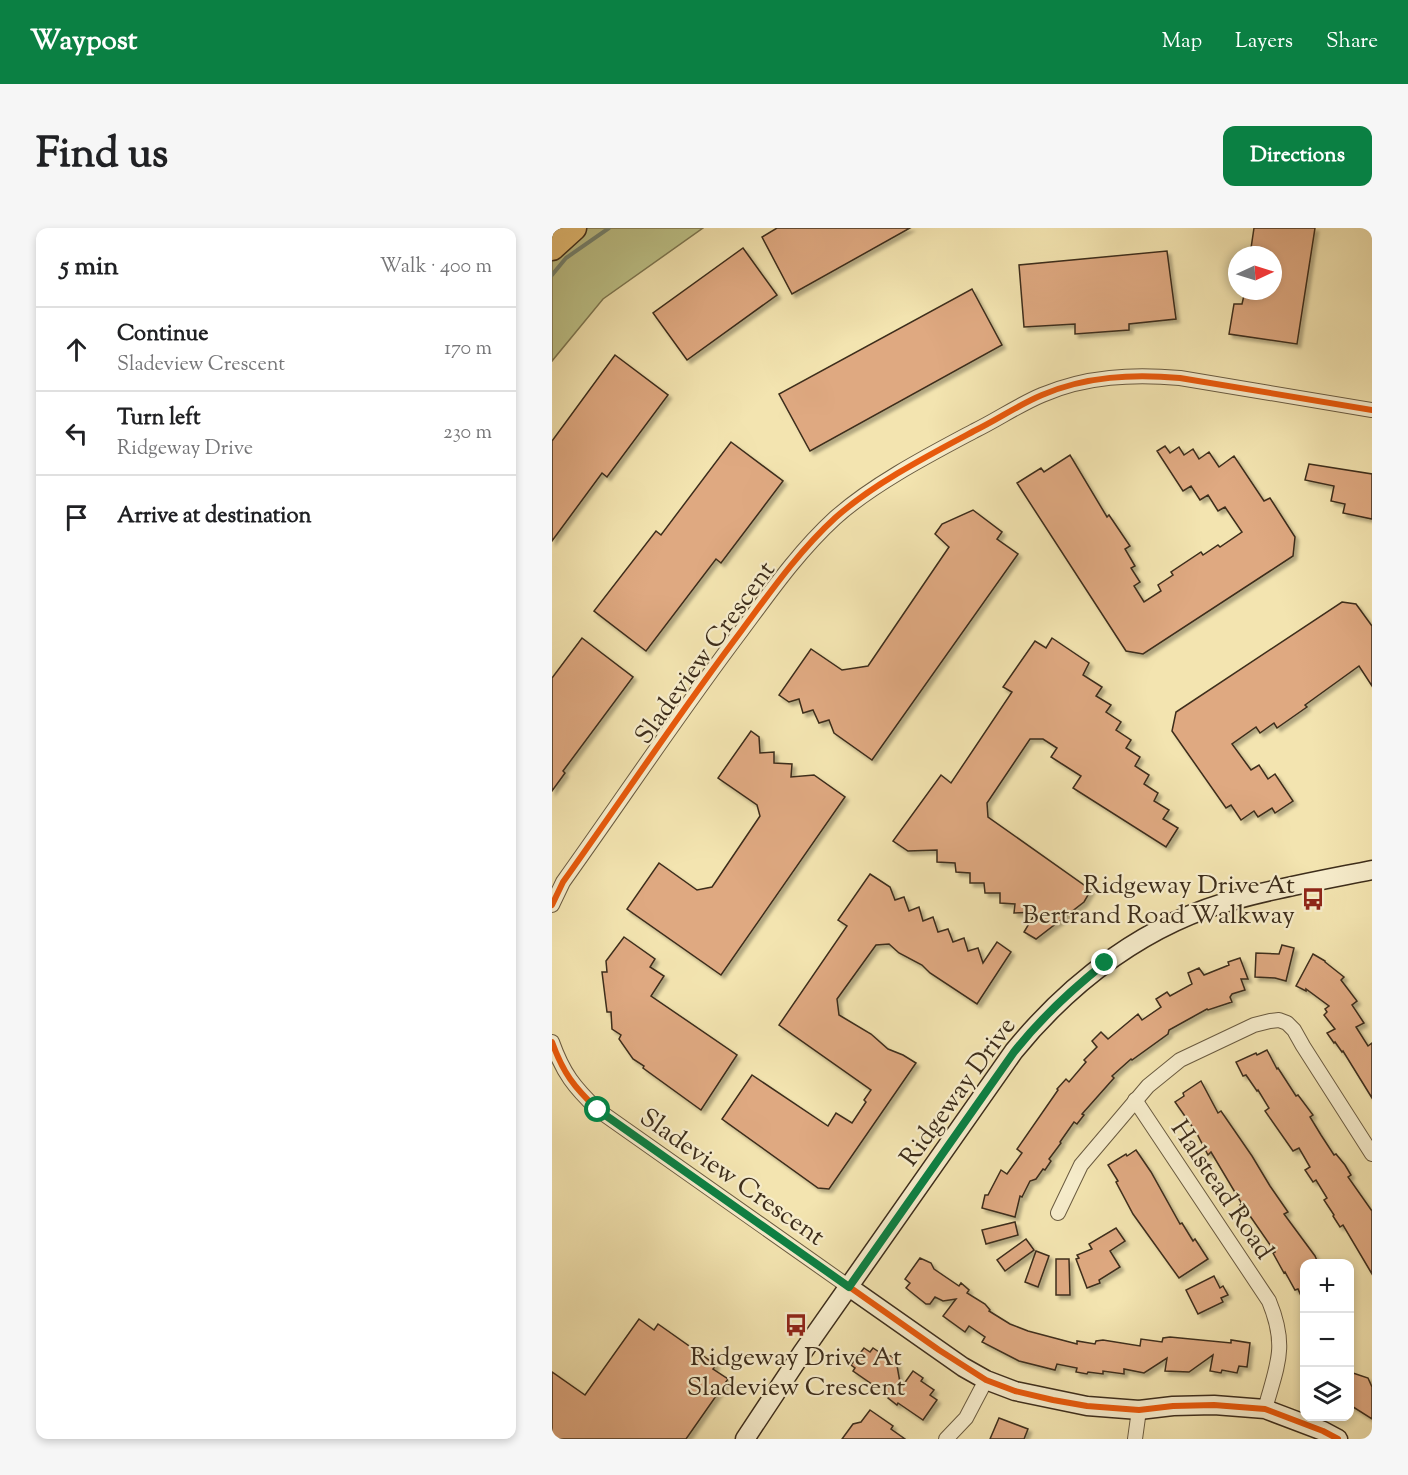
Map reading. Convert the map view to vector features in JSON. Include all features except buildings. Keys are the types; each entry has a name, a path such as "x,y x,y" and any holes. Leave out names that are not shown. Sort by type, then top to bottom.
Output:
{"highway":[{"path":"552,248 574,228"}],"street":[{"name":"Sladeview Crescent","path":"552,905 563,882 692,697 793,563 834,519 879,486 1033,399 1070,384 1108,378 1148,375 1180,378 1372,410"},
{"name":"Ridgeway Drive","path":"745,1439 1014,1052 1038,1022 1080,982 1143,939 1202,911 1236,899 1372,870"},
{"path":"1058,1213 1081,1165 1148,1086 1179,1060 1254,1025 1279,1020 1287,1023 1294,1030 1372,1154"},
{"name":"Sladeview Crescent","path":"552,1042 565,1074 598,1110 849,1287"},
{"name":"Halstead Road","path":"1135,1100 1269,1301 1278,1323 1281,1342 1265,1409"},
{"path":"849,1287 986,1380 1015,1391 1087,1406 1139,1410 1214,1404 1265,1409 1338,1439"},
{"path":"946,1439 966,1418 986,1380"},
{"path":"1136,1439 1139,1410"}],"green space":[{"path":"584,228 703,228 603,299 552,361 552,256"}],"waterway":[{"path":"552,275 566,258 609,228"}],"cycle path":[{"path":"552,905 563,882 674,724 786,572 835,518 866,493 902,471 1024,403 1059,389 1093,380 1145,376 1180,378 1372,410"},
{"path":"552,1042 570,1079 598,1110 939,1350 986,1380 1015,1391 1087,1406 1139,1410 1214,1405 1265,1409 1338,1439"}],"place":[{"name":"Ridgeway Drive At Bertrand Road Walkway","path":"1313,899"},
{"name":"Ridgeway Drive At Sladeview Crescent","path":"796,1325"}],"route":[{"path":"598,1110 849,1287 1014,1052 1038,1022 1080,982 1105,963"}]}
